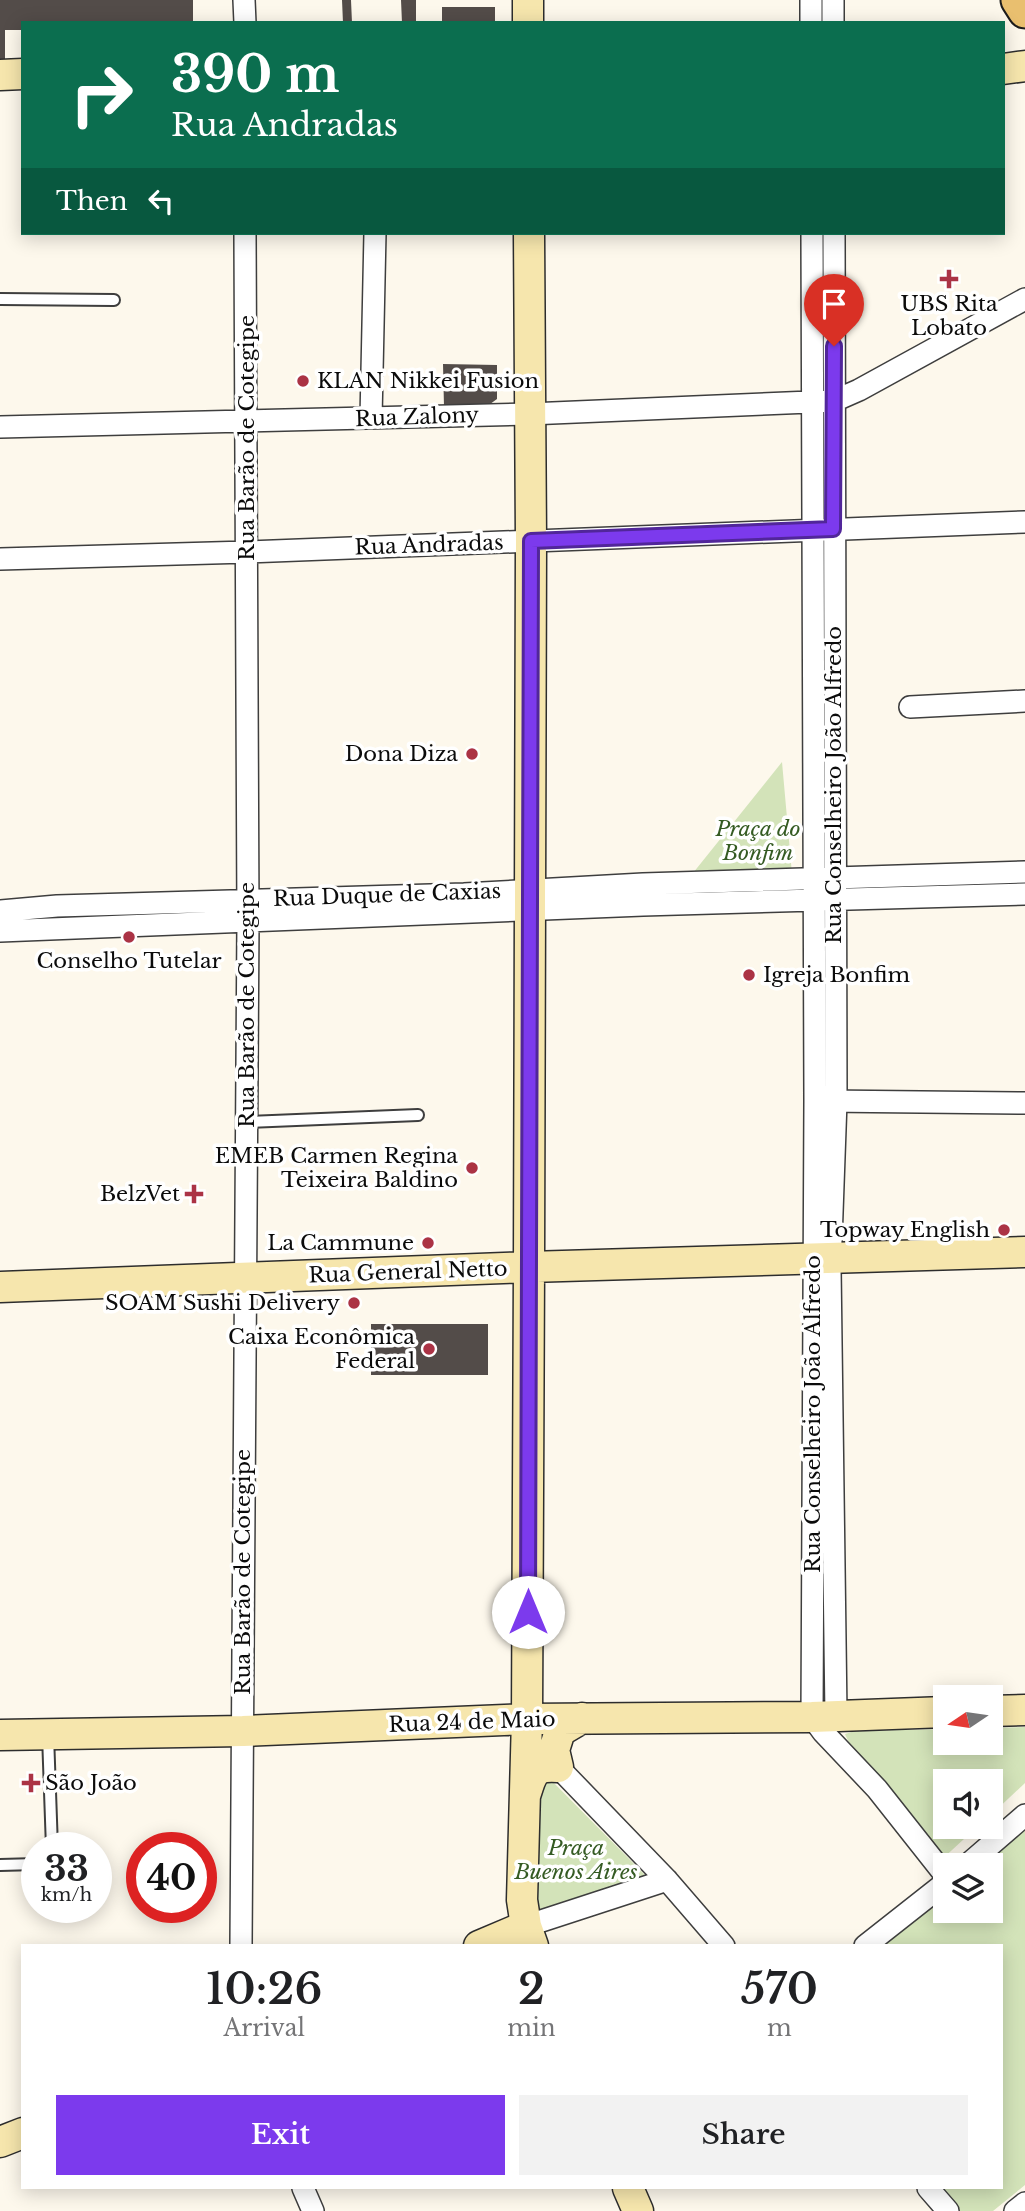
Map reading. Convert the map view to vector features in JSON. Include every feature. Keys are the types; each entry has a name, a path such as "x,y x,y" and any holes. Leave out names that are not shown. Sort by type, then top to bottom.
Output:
{"main road":[{"path":"528,0 528,21"},
{"path":"1018,0 1025,11"},
{"path":"1005,69 1025,66"},
{"path":"0,75 21,74"},
{"path":"489,1944 529,1936 522,1900 527,1719 529,1266 529,235"},
{"name":"Rua General Netto","path":"0,1287 529,1266 1025,1252"},
{"path":"1003,1711 1025,1710"},
{"name":"Rua 24 de Maio","path":"0,1735 243,1731 527,1719 933,1712"},
{"path":"525,1797 531,1776 536,1771 546,1766 558,1767 554,1750 560,1731 582,1718"},
{"path":"0,2142 21,2134"},
{"path":"628,2189 638,2211"}],"street":[{"path":"244,0 244,21"},
{"path":"811,0 811,21"},
{"path":"833,0 833,21"},
{"name":"Rua Barão de Cotegipe","path":"241,1944 248,910 245,235"},
{"path":"370,418 375,235"},
{"name":"Rua Conselheiro João Alfredo","path":"812,235 812,292 823,402 824,708 835,877 836,1101 824,1171 822,1409 812,1480 824,1716"},
{"name":"Rua Conselheiro João Alfredo","path":"823,402 834,292 834,235"},
{"path":"812,292 834,292"},
{"path":"823,402 859,390 1025,299"},
{"name":"Rua Zalony","path":"0,427 529,414 823,402"},
{"name":"Rua Andradas","path":"0,559 1025,522"},
{"path":"910,707 1025,701"},
{"name":"Rua Conselheiro João Alfredo","path":"824,708 813,877 815,1101 824,1171"},
{"name":"Rua Duque de Caxias","path":"0,911 57,906 159,913 465,903 643,894 813,877 1025,872"},
{"path":"984,895 985,873"},
{"path":"930,874 930,897"},
{"name":"Rua Duque de Caxias","path":"643,894 813,900 1025,894"},
{"path":"57,906 58,928"},
{"name":"Rua Duque de Caxias","path":"0,931 58,928 159,913"},
{"path":"814,994 835,994"},
{"path":"815,1101 1025,1102"},
{"name":"Rua Conselheiro João Alfredo","path":"822,1409 834,1479 824,1716"},
{"path":"812,1480 834,1479"},
{"path":"824,1716 823,1732 877,1789 933,1860"},
{"path":"558,1767 667,1880 722,1944"},
{"path":"981,1853 1025,1815"},
{"path":"529,1936 667,1880"},
{"path":"868,1944 933,1892"},
{"path":"303,2189 313,2211"},
{"path":"929,2189 948,2211"},
{"path":"1015,2211 1025,2203"}],"lane":[{"path":"0,299 114,300"},
{"path":"247,1122 418,1115"},
{"path":"48,1734 51,1832"},
{"path":"0,1865 21,1864"}],"green space":[{"name":"Praça do Bonfim","path":"782,762 792,874 693,873"},
{"path":"1025,1727 1025,1783 1003,1804 1003,1769 933,1769 933,1839 964,1839 949,1853 933,1854 845,1734 855,1731 933,1729 933,1755 1003,1755 1003,1728"},
{"name":"Praça Buenos Aires","path":"550,1779 651,1881 533,1914 542,1785"},
{"path":"1025,1824 1025,2185 993,2211 954,2211 936,2189 1003,2189 1003,1944 882,1944 933,1901 933,1923 1003,1923 1003,1853 990,1853"}],"building":[{"path":"0,0 193,0 193,21 21,21 21,30 5,30 5,66 0,66"},
{"path":"342,0 351,0 352,21 343,21"},
{"path":"401,0 416,0 416,21 402,21"},
{"path":"442,7 495,7 495,21 442,21"},
{"path":"443,364 497,365 497,399 486,407 444,407"},
{"name":"Caixa Econômica Federal","path":"371,1324 488,1324 488,1375 371,1375"}],"place":[{"name":"UBS Rita Lobato","path":"949,279"},
{"name":"KLAN Nikkei Fusion","path":"303,381"},
{"name":"Dona Diza","path":"472,754"},
{"name":"Conselho Tutelar","path":"129,937"},
{"name":"Igreja Bonfim","path":"749,975"},
{"name":"EMEB Carmen Regina Teixeira Baldino","path":"472,1168"},
{"name":"BelzVet","path":"194,1194"},
{"name":"Topway English","path":"1004,1230"},
{"name":"La Cammune","path":"428,1243"},
{"name":"SOAM Sushi Delivery","path":"354,1303"},
{"name":"Caixa Econômica Federal","path":"429,1349"},
{"name":"São João","path":"31,1783"}],"route":[{"path":"528,1612 531,541 833,529 834,346"}]}
